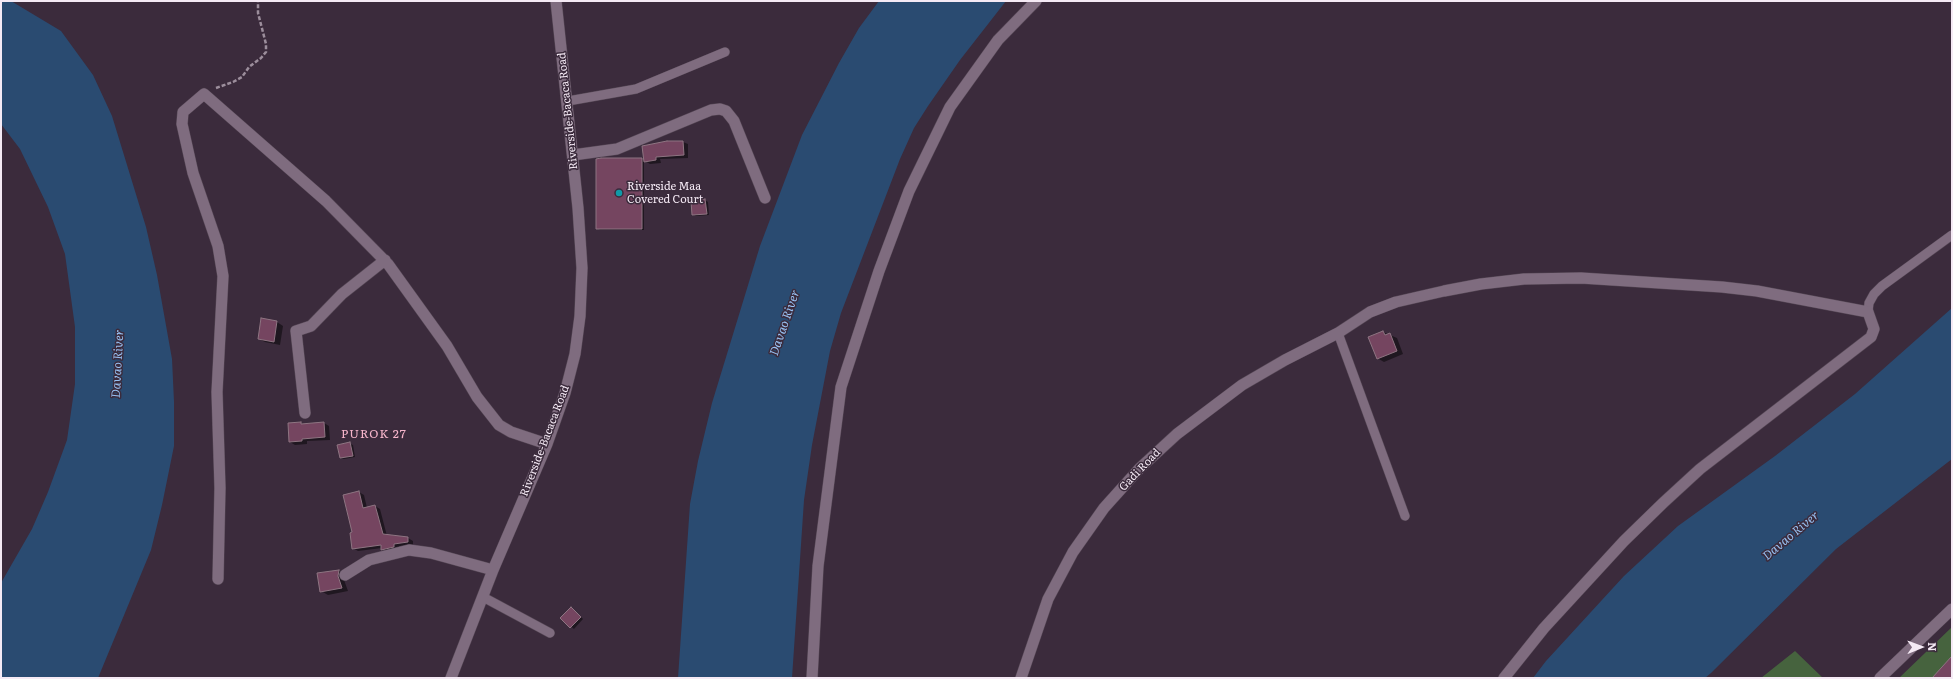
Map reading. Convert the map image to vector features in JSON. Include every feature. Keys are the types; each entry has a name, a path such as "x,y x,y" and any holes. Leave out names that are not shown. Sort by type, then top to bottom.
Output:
{"street":[{"name":"Riverside-Bacaca Road","path":"451,678 493,570 547,444 565,393 575,354 580,316 582,268 568,101 556,1"},
{"path":"812,678 818,566 841,387 879,271 909,191 950,107 998,40 1036,1"},
{"path":"218,579 220,488 217,392 222,276 218,246 193,173 182,124 183,112 204,94 326,201 385,260 447,346 477,397 500,425 511,432 547,444"},
{"path":"573,154 617,149 711,110 720,109 726,111 734,121 765,198"},
{"path":"305,413 296,331 311,326 342,294 385,260"},
{"name":"Gadi Road","path":"1021,678 1048,599 1073,552 1104,508 1140,468 1177,434 1242,385 1338,333 1370,312 1396,302 1444,291 1524,280 1581,278 1722,287 1757,291 1868,312"},
{"path":"1504,678 1544,628 1624,540 1662,503 1700,469 1871,337 1874,329 1868,312"},
{"path":"345,575 369,560 409,550 431,553 493,570"},
{"path":"1880,678 1952,609"}],"lane":[{"path":"568,101 636,89 725,52"},
{"path":"1868,312 1869,303 1874,294 1897,275 1952,235"},
{"path":"1338,333 1405,516"},
{"path":"483,597 550,633"}],"path":[{"path":"204,94 242,77 249,67 266,52 266,44 258,13 258,1"}],"green space":[{"path":"1952,627 1952,678 1899,678"},
{"path":"1795,651 1823,678 1761,678"}],"water":[{"name":"Davao River","path":"1,1 11,1 61,31 93,75 112,116 146,227 157,275 172,359 174,446 162,505 151,550 98,678 1,678 1,583 32,529 48,492 67,440 75,384 75,327 65,254 48,207 20,149 1,124"},
{"name":"Davao River","path":"879,1 1006,1 960,60 914,128 900,159 841,313 830,351 812,445 804,500 792,678 678,678 690,504 698,461 712,403 760,246 802,135 859,28"},
{"name":"Davao River","path":"1952,308 1952,459 1836,549 1711,673 1705,678 1533,678 1546,661 1624,576 1678,526 1775,456 1855,394"}],"building":[{"path":"667,141 683,141 684,155 656,157 656,160 644,162 642,146"},
{"name":"Riverside Maa Covered Court","path":"642,158 642,229 596,229 596,159"},
{"path":"705,199 707,214 692,215 691,201"},
{"path":"261,318 277,321 274,342 258,339"},
{"path":"1383,331 1385,335 1390,333 1397,351 1377,359 1368,337"},
{"path":"301,422 301,424 324,422 325,437 289,442 288,423"},
{"path":"350,442 353,456 340,458 337,445"},
{"path":"359,491 363,508 375,505 383,534 408,537 408,542 394,544 394,547 381,550 381,545 352,549 350,533 352,532 343,495"},
{"path":"339,570 338,576 342,588 320,592 317,573"},
{"path":"571,607 581,617 570,628 560,618"},
{"path":"1952,656 1952,678 1932,678"}],"place":[{"name":"Riverside Maa Covered Court","path":"619,193"}],"district":[{"name":"PUROK 27","path":"374,434"}]}
